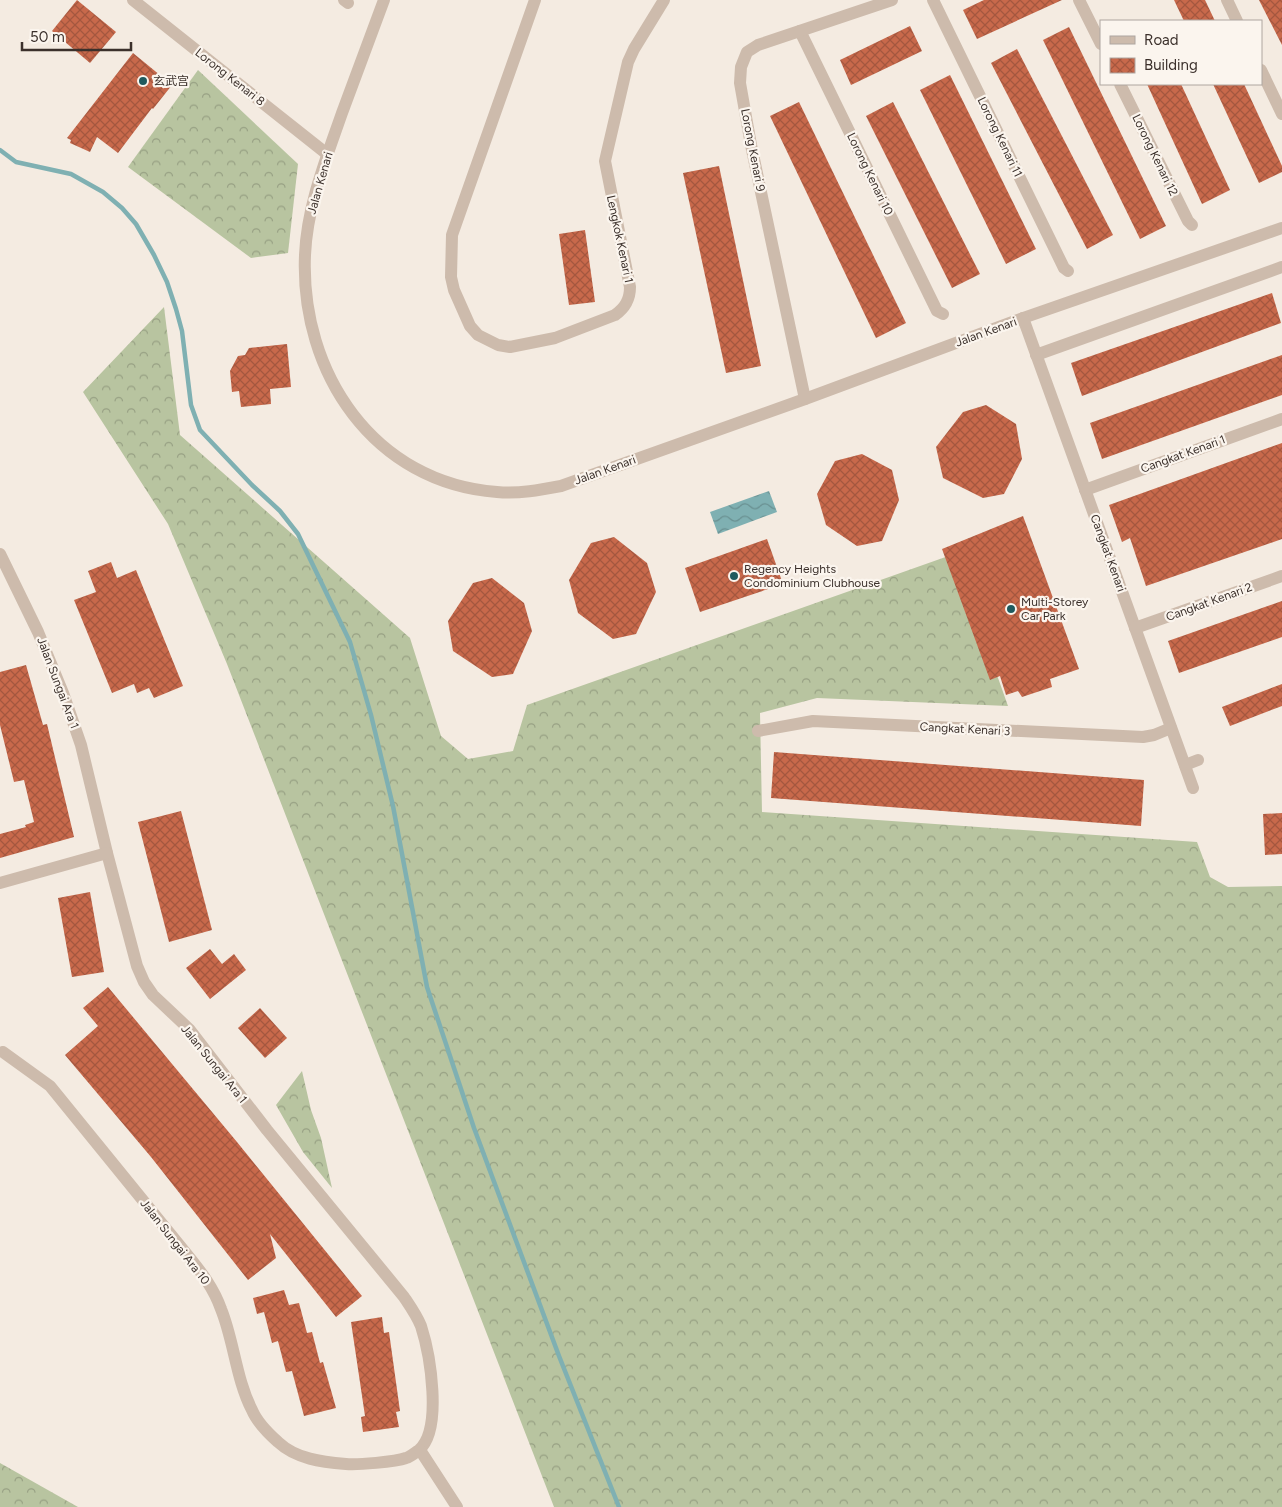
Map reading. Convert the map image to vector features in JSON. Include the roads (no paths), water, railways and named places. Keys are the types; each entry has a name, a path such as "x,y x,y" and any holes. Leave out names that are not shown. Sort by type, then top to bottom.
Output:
{"street":[{"name":"Lorong Kenari 8","path":"133,0 327,154"},
{"name":"Jalan Kenari","path":"384,0 327,154 311,211 305,256 308,309 315,342 330,380 354,417 385,449 422,473 465,487 500,493 532,491 561,486 805,399 1023,318 1282,228"},
{"name":"Lengkok Kenari 1","path":"535,0 452,234 451,277 454,290 470,326 478,335 498,345 510,347 555,338 615,315 622,310 627,302 630,295 630,287 604,161 628,62 664,0"},
{"name":"Lorong Kenari 9","path":"805,399 751,145 740,83 741,67 747,52 758,45 892,0"},
{"name":"Lorong Kenari 11","path":"933,0 1064,268 1068,271"},
{"path":"1079,0 1100,42"},
{"path":"1227,0 1237,20"},
{"name":"Lorong Kenari 10","path":"800,31 937,311 943,314"},
{"path":"1262,72 1282,114"},
{"name":"Lorong Kenari 12","path":"1120,85 1188,221 1192,225"},
{"path":"1036,355 1282,267"},
{"name":"Cangkat Kenari","path":"1023,318 1193,788"},
{"name":"Cangkat Kenari 1","path":"1085,490 1282,419"},
{"name":"Jalan Sungai Ara 1","path":"0,555 38,632 81,745 137,966 144,982 153,995 189,1029 273,1137 404,1297 420,1325 428,1356 433,1413 429,1436 420,1450"},
{"name":"Cangkat Kenari 2","path":"1135,628 1282,576"},
{"name":"Cangkat Kenari 3","path":"758,731 812,721 1143,737 1171,728"},
{"path":"1185,765 1198,760"},
{"path":"0,883 107,853"},
{"name":"Jalan Sungai Ara 10","path":"3,1052 50,1086 190,1257 209,1284 221,1308 242,1386 252,1411 279,1443 299,1456 325,1462 349,1464 405,1459 420,1450"},
{"path":"420,1450 457,1507"}],"water":[{"path":"769,491 777,512 718,534 710,512"}],"waterway":[{"path":"0,150 16,162 71,174 103,192 122,208 136,224 167,282 176,309 182,331 191,405 200,430 252,485 280,511 298,534 350,642 371,715 393,806 427,987 474,1128 559,1356 619,1507"}],"place":[{"name":"玄武宫","path":"143,81"},
{"name":"Regency Heights Condominium Clubhouse","path":"734,576"},
{"name":"Multi-Storey Car Park","path":"1011,609"}]}
